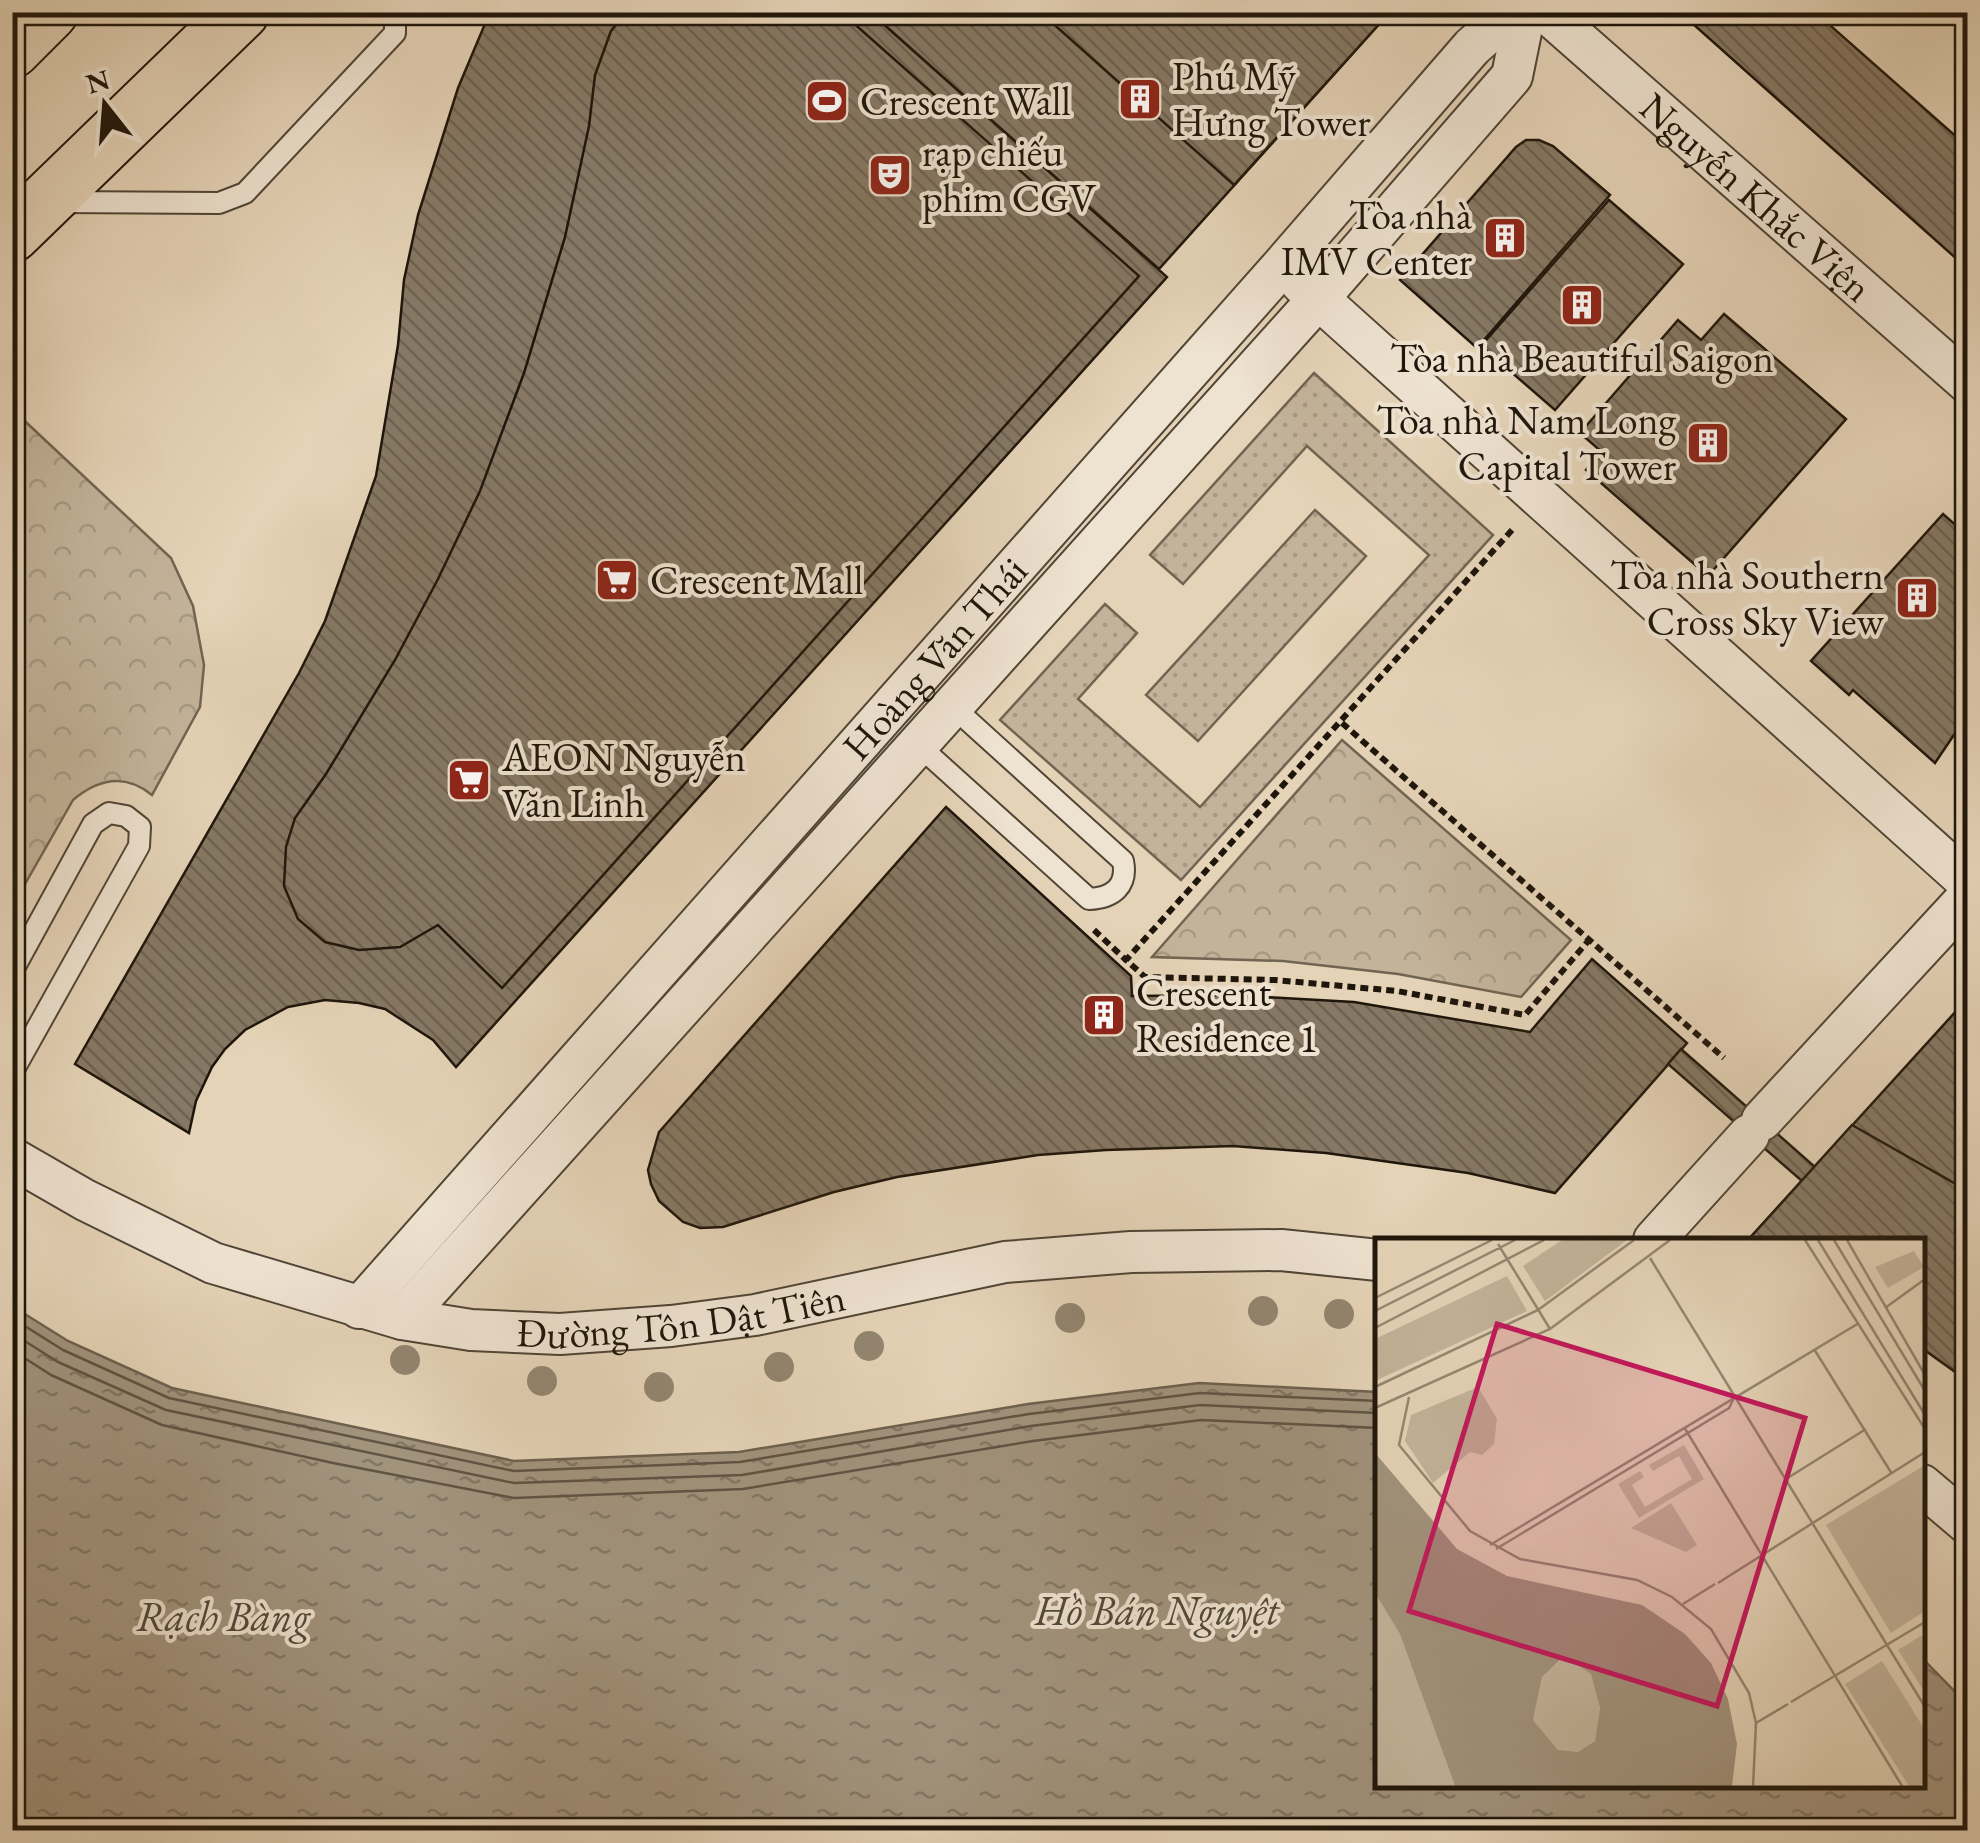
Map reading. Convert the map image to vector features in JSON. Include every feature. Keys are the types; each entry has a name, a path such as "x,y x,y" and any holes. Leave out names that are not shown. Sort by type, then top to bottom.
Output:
{"highway":[{"path":"12,50 50,12"},
{"path":"29,218 241,12"}],"street":[{"name":"Hoàng Văn Thái","path":"360,1308 1472,47 1511,12"},
{"name":"Hoàng Văn Thái","path":"402,1320 1319,298 1512,76 1525,12"},
{"name":"Nguyễn Khắc Viện","path":"1546,12 1968,383"},
{"path":"1282,266 1968,882"},
{"path":"1059,519 1092,549"},
{"path":"1656,1238 1968,897"},
{"name":"Đường Tôn Dật Tiên","path":"12,1158 84,1200 213,1263 402,1320 471,1330 560,1334 671,1326 755,1314 1004,1262 1130,1252 1280,1250 1375,1260"},
{"path":"1925,1488 1968,1524"}],"lane":[{"path":"29,218 219,204 244,193 395,34 395,12"},
{"path":"917,744 1089,899 1105,898 1118,890 1126,874 1123,861 952,706"},
{"path":"12,972 94,824 109,813 126,816 140,828 139,846 12,1073"}],"path":[{"path":"1512,530 1126,960 1146,978 1275,980 1379,990 1524,1015 1589,940"},
{"path":"1342,723 1724,1058"}],"green space":[{"path":"1314,373 1493,535 1181,880 1000,720 1105,604 1137,633 1078,699 1200,807 1429,555 1307,446 1183,584 1150,555"},
{"path":"13,410 171,558 193,606 204,665 200,707 152,795 132,783 112,781 73,800 13,905"},
{"path":"1315,510 1366,556 1198,741 1146,695"},
{"path":"1342,740 1571,940 1521,997 1398,974 1283,961 1152,957"}],"water":[{"name":"Hồ Bán Nguyệt","path":"12,1306 68,1341 172,1388 514,1461 739,1452 1028,1404 1199,1383 1375,1392 1375,1788 1925,1788 1925,1661 1967,1704 1967,1830 13,1830"}],"building":[{"name":"Crescent Mall","path":"490,12 870,12 1167,277 456,1067 433,1040 385,1009 325,1000 288,1007 245,1030 225,1049 196,1101 189,1133 75,1064 325,621 376,476 398,345 404,280 418,215 458,88"},
{"name":"Crescent Mall","path":"627,12 841,12 1139,276 502,988 438,925 400,947 359,950 325,942 298,919 284,886 286,847 295,818 395,660 480,491 524,373 565,237 589,126 595,75 611,31"},
{"name":"Phú Mỹ Hưng Tower","path":"870,12 1390,12 1159,269"},
{"path":"1040,12 1390,12 1234,185"},
{"path":"1684,12 1815,12 1968,147 1968,269 1684,16"},
{"name":"Tòa nhà IMV Center","path":"1526,140 1553,146 1610,195 1477,348 1400,280"},
{"name":"Tòa nhà Beautiful Saigon","path":"1609,200 1683,264 1555,410 1481,346"},
{"name":"Tòa nhà Nam Long Capital Tower","path":"1724,314 1846,419 1708,576 1586,470 1602,452 1580,433 1678,320 1701,340"},
{"name":"Tòa nhà Southern Cross Sky View","path":"1943,514 1968,536 1968,714 1935,763 1853,690 1849,695 1811,661"},
{"name":"Crescent Residence 1","path":"946,807 1131,976 1132,996 1229,995 1354,1002 1530,1032 1592,959 1687,1043 1555,1193 1468,1173 1326,1153 1233,1146 1106,1150 1038,1155 897,1177 723,1227 700,1228 683,1222 659,1201 651,1184 648,1170 659,1132"},
{"path":"1968,998 1968,1381 1925,1350 1925,1238 1750,1238"},
{"path":"1681,1049 1815,1167 1802,1181 1668,1064"},
{"path":"1852,1125 1968,1191 1968,1381 1925,1350 1925,1238 1750,1238"}],"place":[{"name":"Phú Mỹ Hưng Tower","path":"1140,99"},
{"name":"Crescent Wall","path":"827,101"},
{"name":"rạp chiếu phim CGV","path":"890,175"},
{"name":"Tòa nhà IMV Center","path":"1505,238"},
{"name":"Tòa nhà Beautiful Saigon","path":"1582,305"},
{"name":"Tòa nhà Nam Long Capital Tower","path":"1708,443"},
{"name":"Crescent Mall","path":"617,580"},
{"name":"Tòa nhà Southern Cross Sky View","path":"1917,598"},
{"name":"AEON Nguyễn Văn Linh","path":"469,780"},
{"name":"Crescent Residence 1","path":"1104,1015"}],"water label":[{"name":"Rạch Bàng","path":"223,1616"}]}
